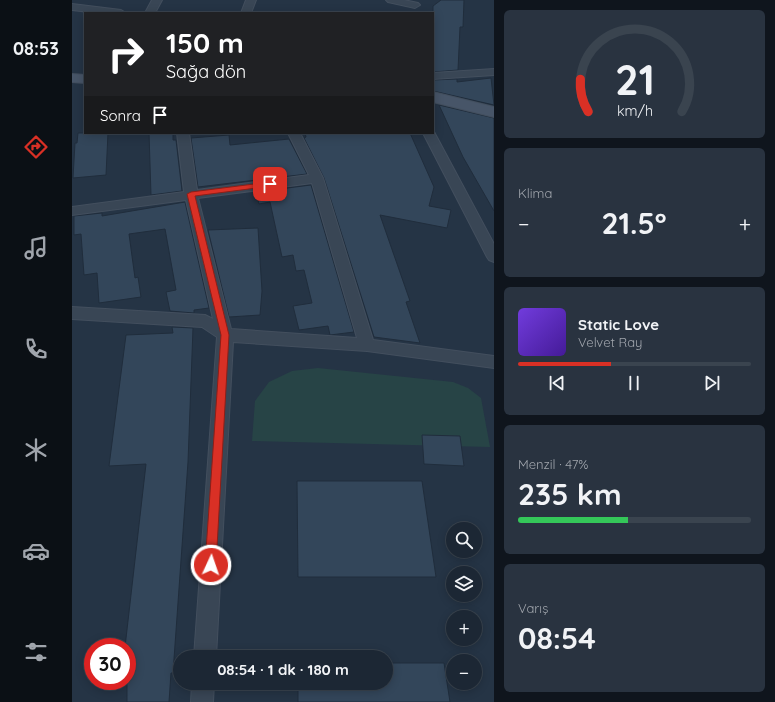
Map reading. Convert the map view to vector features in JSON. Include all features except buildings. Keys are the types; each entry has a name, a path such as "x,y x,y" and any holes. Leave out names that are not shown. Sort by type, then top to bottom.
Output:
{"street":[{"path":"151,12 157,0"},
{"path":"246,12 251,0"},
{"path":"387,0 393,12"},
{"path":"391,0 419,2"},
{"path":"406,12 419,2"},
{"path":"72,7 113,12"},
{"path":"434,76 494,72"},
{"path":"72,78 84,78"},
{"path":"434,97 494,112"},
{"path":"183,134 191,194 225,335 205,650"},
{"path":"295,134 317,178 367,345"},
{"path":"430,134 494,257"},
{"path":"72,211 317,178"},
{"path":"72,313 205,321 225,335 367,345 494,362"},
{"path":"202,702 203,690"}],"green space":[{"path":"318,368 453,382 468,388 481,398 490,447 252,441 255,401 269,382 292,371"}],"route":[{"path":"211,565 225,335 191,194 270,184"}]}
